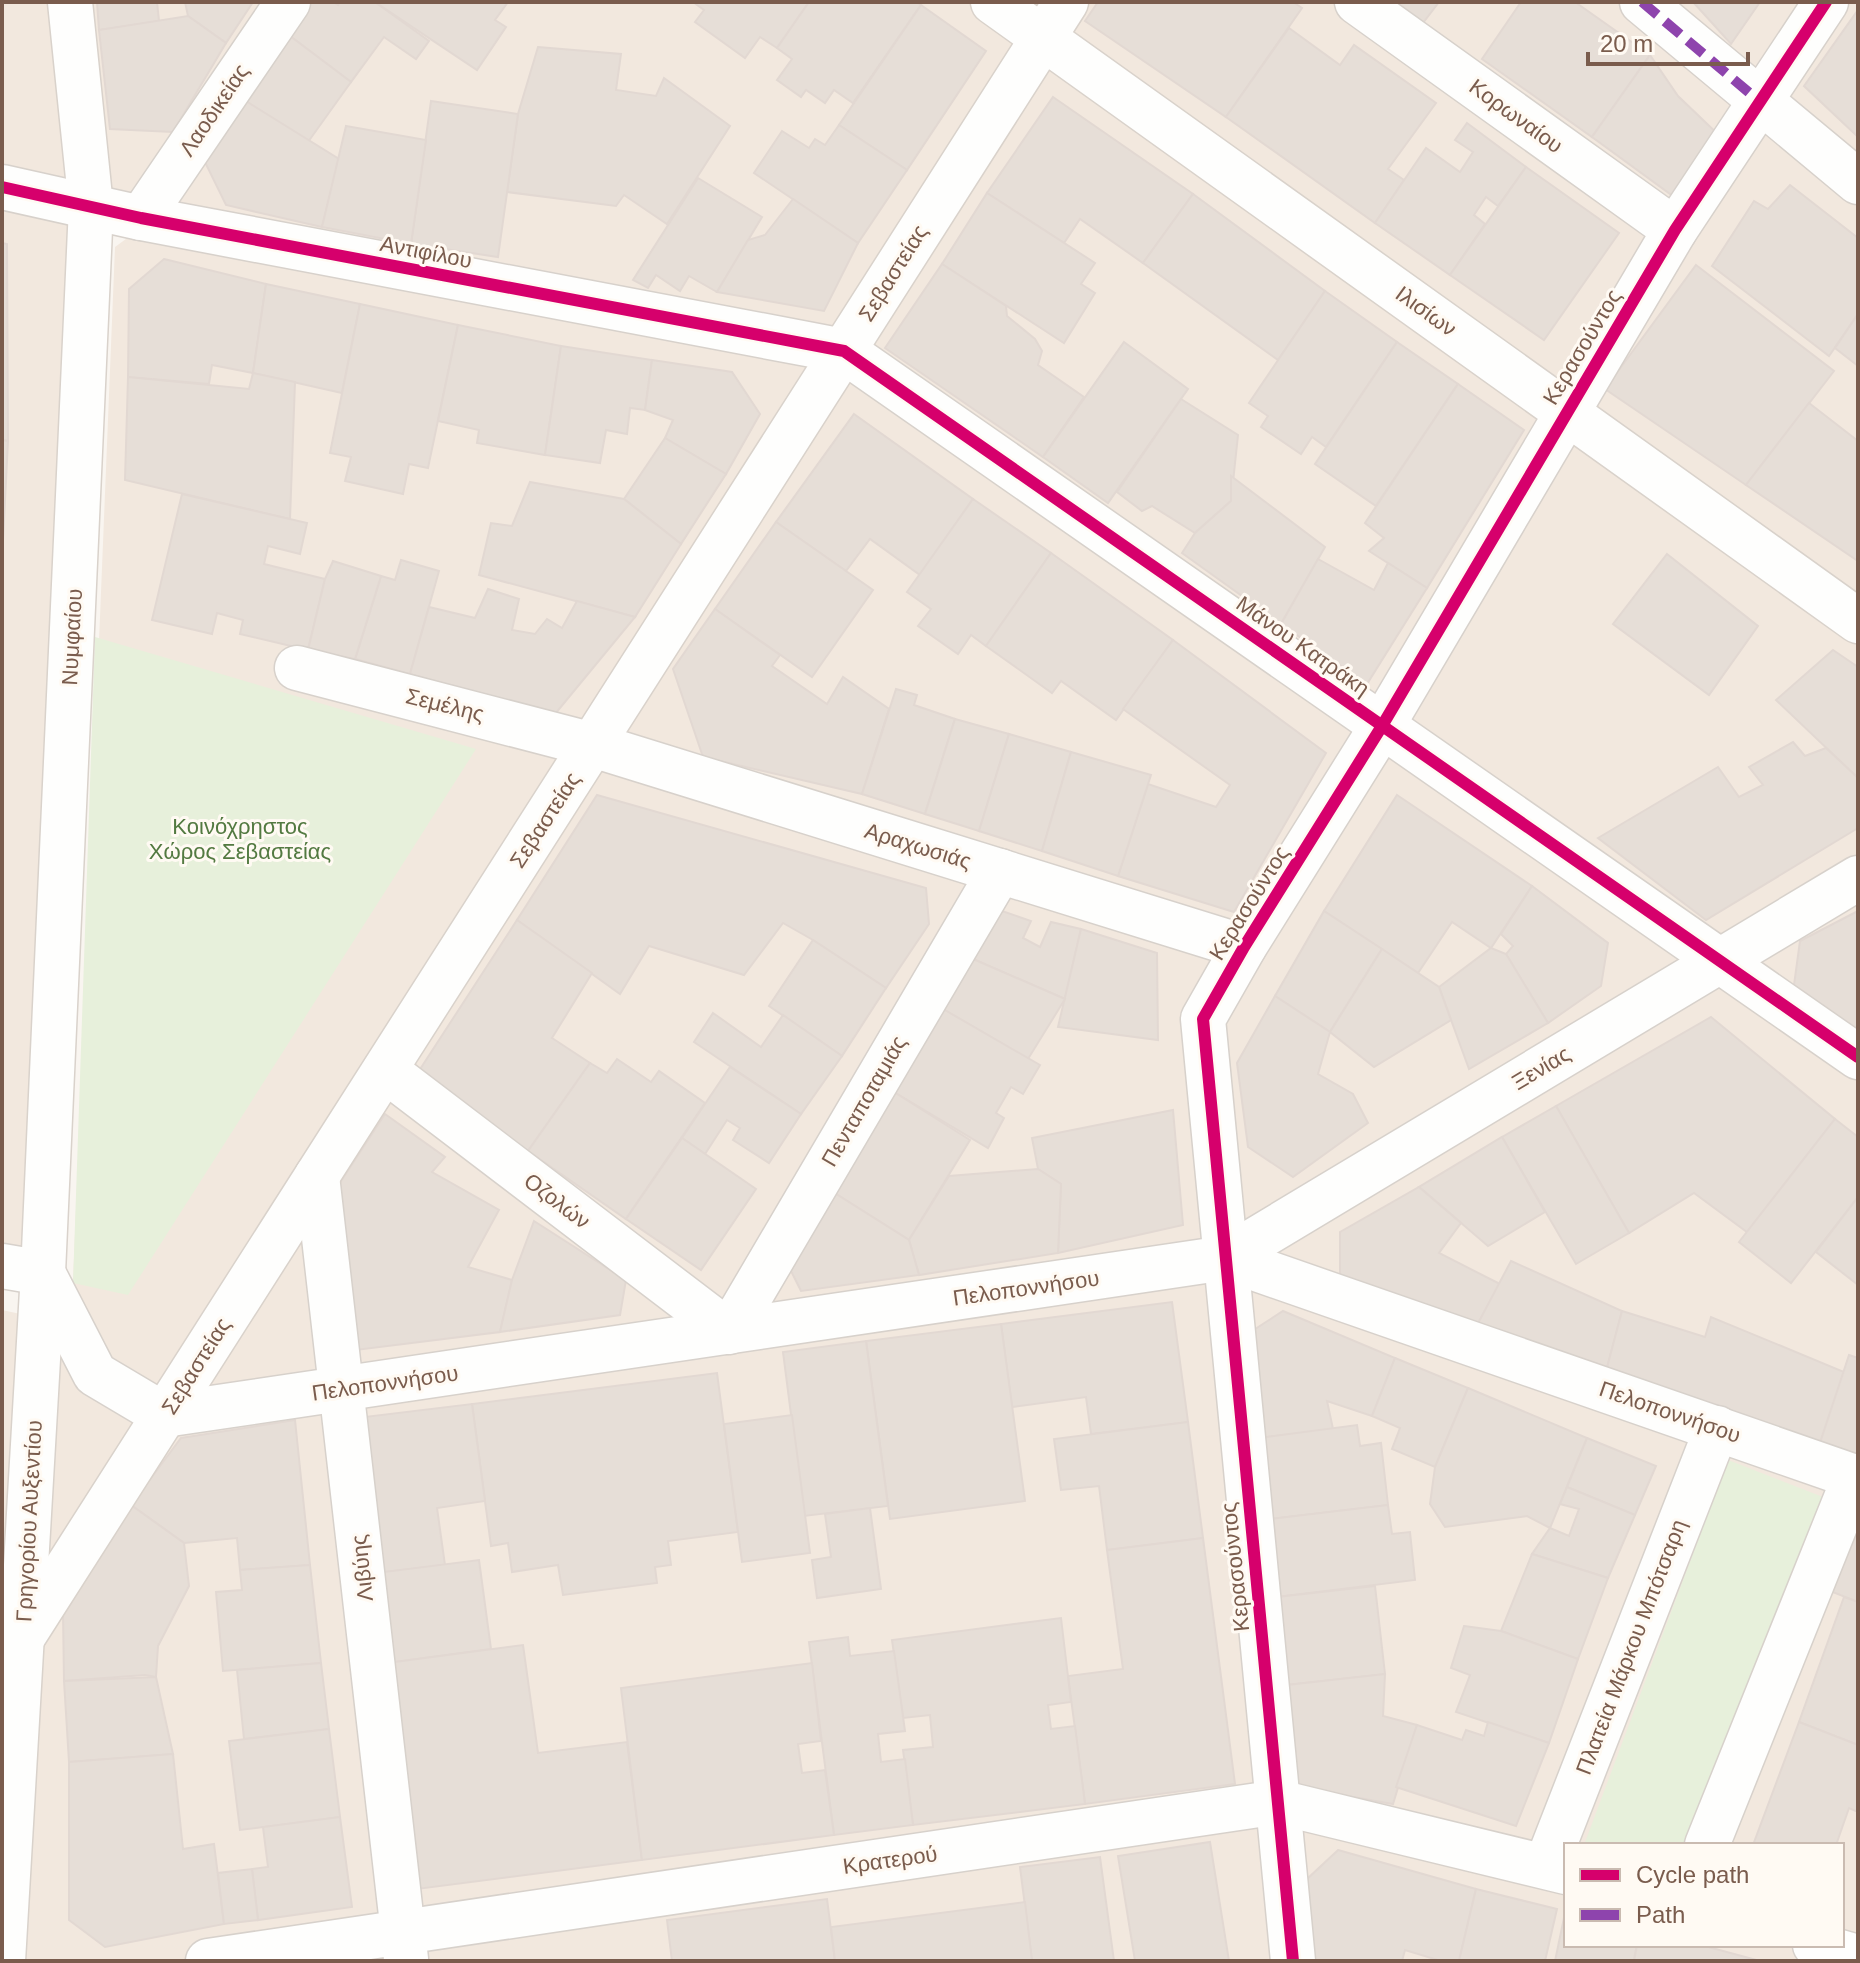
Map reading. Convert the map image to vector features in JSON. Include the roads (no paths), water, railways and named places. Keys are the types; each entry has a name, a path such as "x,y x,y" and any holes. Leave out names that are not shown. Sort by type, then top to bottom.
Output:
{"street":[{"name":"Νυμφαίου","path":"22,1270 91,207 70,2"},
{"name":"Λαοδικείας","path":"141,218 288,2"},
{"name":"Ιλισίων","path":"993,2 1055,20 1566,412 1858,621"},
{"name":"Κορωναίου","path":"1357,2 1675,230"},
{"path":"1642,2 1858,182"},
{"name":"Κερασούντος","path":"1293,1961 1203,1019 1244,947 1382,726 1675,230 1826,2"},
{"name":"Σεβαστείας","path":"12,1636 164,1415 1055,20"},
{"name":"Αντιφίλου","path":"2,187 141,218 844,351"},
{"name":"Μάνου Κατράκη","path":"844,351 1858,1057"},
{"name":"Σεμέλης","path":"297,668 593,745"},
{"name":"Αραχωσιάς","path":"593,745 1244,947"},
{"name":"Πενταποταμιάς","path":"729,1332 1000,871"},
{"name":"Ξενίας","path":"1225,1258 1858,878"},
{"name":"Οζολών","path":"385,1070 729,1332"},
{"name":"Λιβύης","path":"317,1176 405,1946"},
{"name":"Πελοποννήσου","path":"164,1415 1225,1258 1856,1477"},
{"path":"22,1270 95,1374 164,1415"},
{"name":"Γρηγορίου Αυξεντίου","path":"3,1961 22,1270"},
{"name":"Πλατεία Μάρκου Μπότσαρη","path":"1565,1843 1717,1428"},
{"path":"1708,1843 1856,1477"},
{"name":"Κρατερού","path":"208,1961 405,1946 1278,1802 1556,1869"},
{"name":"Πλατεία Μάρκου Μπότσαρη","path":"1556,1869 1564,1847"},
{"path":"1822,1947 1858,1957"}],"park label":[{"name":"Κοινόχρηστος Χώρος Σεβαστείας","path":"240,838"}]}
